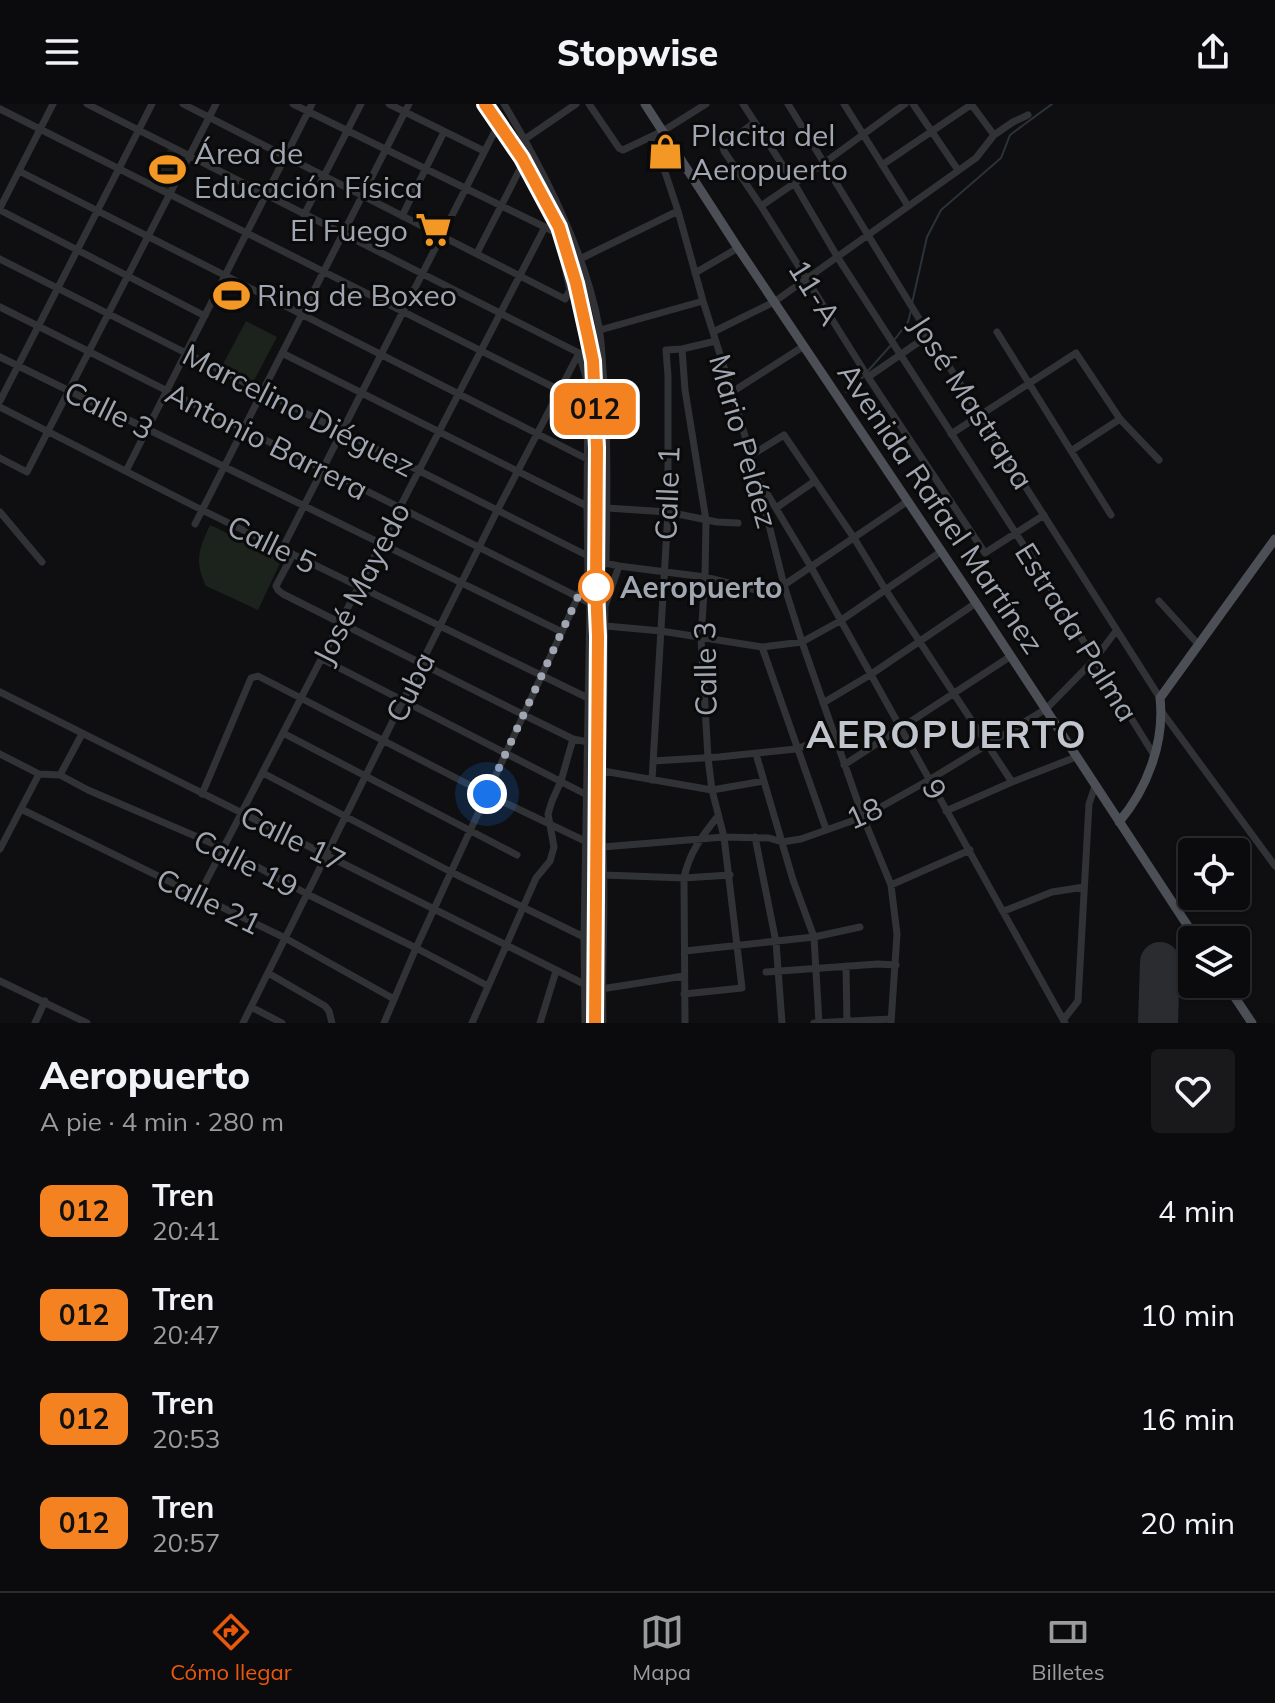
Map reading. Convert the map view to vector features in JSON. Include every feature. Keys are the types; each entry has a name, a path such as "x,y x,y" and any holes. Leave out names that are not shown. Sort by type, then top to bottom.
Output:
{"main road":[{"name":"Avenida Rafael Martínez","path":"645,104 658,133 942,551 1188,926"},
{"path":"1119,822 1138,796 1154,755 1162,728 1160,698 1275,539"},
{"path":"1235,998 1252,1023"}],"street":[{"path":"53,104 0,209 205,316"},
{"path":"87,104 579,353 588,384 588,575 384,1023"},
{"path":"0,404 152,104"},
{"path":"183,104 565,299 570,290 555,232 346,131 310,108 293,104"},
{"path":"0,471 2,460 27,472 216,104"},
{"path":"304,215 361,104"},
{"path":"389,104 407,108 444,132 484,151"},
{"path":"504,104 525,139 580,259 600,330 607,429 607,508 602,562 705,577 756,590 773,590 908,501"},
{"path":"525,139 576,104"},
{"path":"589,104 619,148 627,149 706,104"},
{"name":"Estrada Palma","path":"743,104 1154,755"},
{"name":"José Mastrapa","path":"788,104 929,335 1160,698"},
{"path":"844,104 908,206"},
{"path":"761,206 905,104"},
{"path":"913,104 958,170"},
{"path":"882,165 972,104 992,133"},
{"path":"126,471 310,108"},
{"path":"195,524 407,108"},
{"path":"0,109 587,404"},
{"path":"682,349 714,337 808,280 976,158 992,133 1028,115"},
{"name":"11-A","path":"755,122 723,146 724,151 985,553 1016,533"},
{"path":"282,549 496,129"},
{"path":"402,216 444,132"},
{"name":"Mario Peláez","path":"658,133 703,301 757,477 784,585 844,765 891,885 897,934 891,1021"},
{"path":"19,171 587,459"},
{"path":"477,253 519,171"},
{"path":"580,259 678,211"},
{"name":"José Mayedo","path":"199,895 545,227"},
{"path":"695,273 738,248"},
{"name":"Marcelino Diéguez","path":"0,259 602,562"},
{"path":"600,330 703,301"},
{"name":"Antonio Barrera","path":"0,307 578,597"},
{"path":"997,332 1111,515"},
{"path":"868,377 929,335"},
{"path":"732,392 804,346"},
{"name":"Calle 3","path":"682,349 685,390 706,520 701,638 708,758 730,875 742,988 684,994"},
{"name":"Calle 1","path":"652,780 668,512 666,350 682,349"},
{"path":"282,353 587,506"},
{"name":"Cuba","path":"243,1023 536,433 579,353"},
{"path":"951,434 1076,353 1120,419 1159,460"},
{"name":"Calle 3","path":"0,357 562,632"},
{"name":"Calle 5","path":"0,404 202,510 590,699"},
{"path":"1071,451 1120,419"},
{"path":"750,456 784,435 1012,782"},
{"name":"9","path":"757,477 811,567 1065,1021"},
{"path":"776,508 815,481"},
{"path":"607,508 668,512 738,523"},
{"path":"0,512 42,562"},
{"path":"1016,533 1044,515"},
{"path":"606,626 762,647 802,642 840,621 942,551"},
{"path":"293,554 276,586 278,590 524,715 573,739 588,742"},
{"path":"603,1023 605,606 619,566"},
{"path":"578,597 590,603 585,1023"},
{"path":"1159,601 1198,644"},
{"path":"823,703 976,603"},
{"name":"18","path":"603,847 724,837 755,837 782,842 801,839 863,817 1046,709 1095,659 1116,631"},
{"path":"762,647 826,829"},
{"path":"844,765 1011,656"},
{"path":"322,659 587,795"},
{"path":"202,794 251,678 258,676 487,794 603,847"},
{"name":"Calle 17","path":"1,691 556,971 601,989"},
{"path":"1162,712 1275,866"},
{"path":"283,733 517,855"},
{"path":"60,775 82,734"},
{"path":"653,761 796,749 835,735"},
{"path":"472,1023 536,878 550,861 554,847 548,814 573,739"},
{"name":"Calle 19","path":"0,754 39,774 60,775 223,848 488,986"},
{"path":"756,754 793,880 814,937 816,1023 891,1021"},
{"path":"946,811 1076,757"},
{"path":"603,771 712,790 764,781"},
{"path":"263,773 451,872 584,937"},
{"path":"0,849 39,774"},
{"path":"1065,1021 1078,1001 1089,804 1095,786"},
{"name":"Calle 21","path":"21,809 285,938 394,999"},
{"path":"685,1023 684,878 688,861 700,839 718,816"},
{"path":"755,837 776,942 782,1023"},
{"path":"891,885 970,850"},
{"path":"604,875 684,878 730,875"},
{"path":"1004,911 1052,892 1084,887"},
{"path":"685,951 814,937 860,927"},
{"path":"766,972 896,965"},
{"path":"846,966 847,1022"},
{"path":"540,1023 556,971"},
{"path":"268,973 325,1006 332,1023"},
{"path":"601,989 684,976"},
{"path":"0,981 87,1023"},
{"path":"602,1002 615,986"},
{"path":"35,1023 45,1001"},
{"path":"251,1007 282,1023"}],"shaded area":[{"name":"Área de Educación Física","path":"168,149 184,157 168,190 152,182"},
{"path":"246,321 277,337 253,382 222,366"},
{"path":"210,525 282,559 258,610 206,586 199,555"}],"waterway":[{"path":"490,104 513,139"},
{"path":"912,303 927,237 941,210 1001,158 1010,135 1052,104"},
{"path":"895,339 908,322 911,310"},
{"path":"867,372 892,344"},
{"path":"846,392 863,377"}],"runway":[{"path":"1158,1023 1160,962"}],"railway":[{"path":"485,104 522,158 559,227 576,283 593,361 597,448 598,636 595,1023"}],"train":[{"name":"012","path":"485,104 522,158 559,227 576,283 593,361 597,448 598,636 595,1023"}],"place":[{"name":"Placita del Aeropuerto","path":"665,152"},
{"name":"Área de Educación Física","path":"168,170"},
{"name":"El Fuego","path":"434,230"},
{"name":"Ring de Boxeo","path":"231,295"},
{"name":"Aeropuerto","path":"596,587"}],"district":[{"name":"AEROPUERTO","path":"947,734"}],"route":[{"path":"487,794 588,575 596,587"}]}
